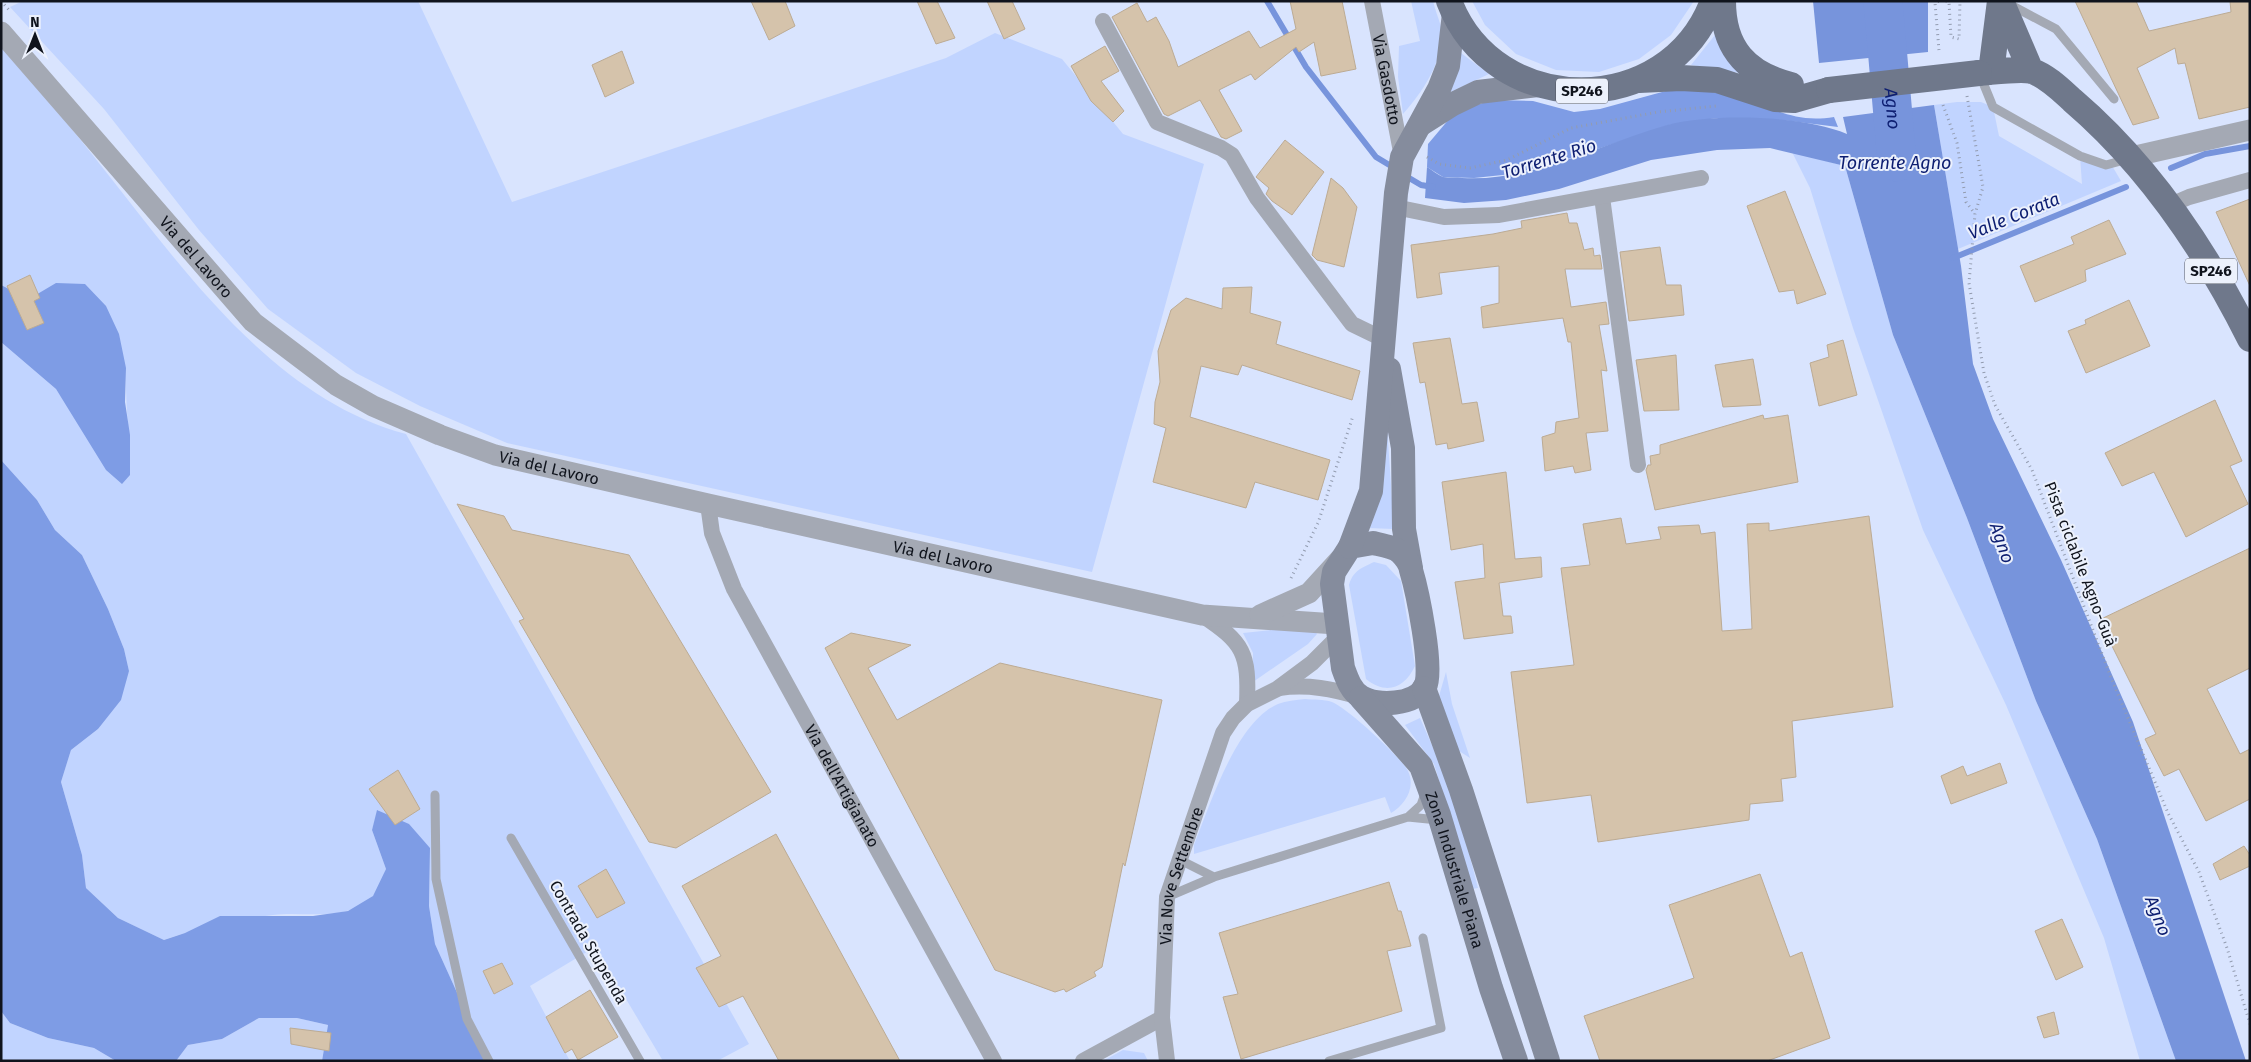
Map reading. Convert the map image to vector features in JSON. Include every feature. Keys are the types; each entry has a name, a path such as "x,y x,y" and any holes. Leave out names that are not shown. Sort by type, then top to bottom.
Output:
{"main road":[{"name":"SP246","path":"1452,7 1475,45 1504,69 1538,85 1572,92 1606,90 1638,80 1677,56 1706,20 1713,1"},
{"path":"1723,1 1723,19 1730,40 1745,64 1769,80 1793,86 1829,90 1985,73 2032,71 2002,1"},
{"path":"1985,73 2002,1"},
{"path":"1362,698 1388,702 1403,701 1416,695 1424,688 1428,674 1428,659 1404,530 1403,448 1385,340 1395,200 1412,160 1418,127 1439,89 1448,66 1452,7"},
{"name":"SP246","path":"2032,71 2057,87 2093,118 2131,158 2201,253 2250,339"},
{"name":"SP246","path":"1638,80 1681,78 1718,80 1775,99 1794,100 1829,90"},
{"path":"1418,127 1451,105 1478,92 1538,85"},
{"name":"Zona Industriale Piana","path":"1385,340 1371,491 1346,552 1334,572 1332,584 1337,631 1347,680 1421,766 1440,820 1491,988 1516,1061"},
{"path":"1346,552 1373,543 1387,546 1400,552 1411,568"},
{"name":"Zona Industriale Piana","path":"1424,688 1461,790 1548,1061"}],"street":[{"name":"Via Gasdotto","path":"1372,1 1387,71 1412,160"},
{"path":"1103,21 1157,122 1221,148 1232,155 1258,198 1352,324 1385,340"},
{"name":"Via del Lavoro","path":"8,24 247,315 336,385 372,406 440,436 495,455 1202,614 1248,619 1284,619 1337,631"},
{"path":"2131,158 2250,130"},
{"path":"1395,200 1444,217 1499,215 1701,178"},
{"path":"2168,206 2189,197 2250,180"},
{"path":"1602,197 1638,465"},
{"name":"Via dell'Artigianato","path":"708,504 712,533 734,589 994,1061"},
{"name":"Via del Lavoro","path":"1248,619 1272,612 1309,593 1346,552"},
{"path":"1202,614 1230,634 1246,659 1247,704"},
{"name":"Via Nove Settembre","path":"1167,1061 1162,1018 1167,897 1223,733 1233,718 1247,704 1277,689 1312,663 1337,631"},
{"name":"Via Nove Settembre","path":"1277,689 1312,686 1333,689 1362,698"},
{"path":"1083,1061 1162,1018"}],"lane":[{"path":"2002,1 2056,29 2114,99"},
{"path":"1985,73 1993,108 2080,156 2106,165 2131,158"},
{"path":"1408,817 1421,805 1428,786"},
{"path":"435,795 436,879 467,1019 489,1061"},
{"path":"1167,897 1214,877 1408,817 1440,820"},
{"name":"Contrada Stupenda","path":"511,838 640,1061"},
{"path":"1180,860 1214,877"},
{"path":"1329,1061 1441,1028 1423,938"}],"path":[{"path":"1939,1 1935,3 1939,50"},
{"path":"1946,1 1949,2 1951,36 1959,39 1960,1"},
{"path":"1,2 8,24"},
{"name":"Pista ciclabile Agno-Guà","path":"1958,95 1967,94 1983,187 1975,214 1969,283 1983,364 1995,405 2032,470 2112,680 2168,814 2199,872 2227,948 2250,1024"},
{"path":"1412,160 1424,156 1439,164 1470,168 1507,160 1571,128 1706,105 1724,106"},
{"path":"1943,105 1957,142 1966,202 1975,214"},
{"path":"1286,584 1292,577 1318,523 1354,415 1360,415"}],"shaded area":[{"path":"23,1 418,1 512,202 946,58 995,33 1062,59 1123,134 1204,164 1092,572 507,443 420,406 356,373 268,309 199,230 104,109 10,7"},
{"path":"1411,1 1433,1 1441,27 1441,39 1440,51 1431,74 1403,114 1398,77 1399,46 1420,41"},
{"path":"1472,1 1694,1 1671,35 1639,59 1599,72 1556,70 1516,54 1485,25"},
{"path":"1715,35 1741,73 1691,65"},
{"path":"1,47 81,140 168,251 237,328 275,362 315,392 359,417 406,434 749,1044 717,1061 663,1061 595,947 530,986 570,1061 488,1061 435,944 429,906 430,848 378,810 372,830 386,869 379,887 373,896 351,910 325,914 286,914 259,917 204,928 164,940 118,918 86,888 82,855 61,782 71,750 98,729 129,671 124,649 108,609 82,555 55,530 37,500 1,460 1,342 56,389 81,427 130,475 126,368 29,299 1,285"},
{"path":"1461,53 1489,74 1444,95"},
{"path":"1673,89 1726,94 1794,116 1819,119 1834,117 1838,127 1782,120 1717,118 1669,125 1556,163 1512,174 1474,178 1443,177 1427,167 1428,144 1455,112 1492,100 1533,101 1574,112 1600,109"},
{"path":"1957,102 1981,102 1993,107 1999,136 2082,184 2080,156 2111,164 2121,181 1958,249 1934,105"},
{"path":"1792,152 1845,166 1893,335 1967,518 2036,701 2097,839 2176,1061 2140,1061 2104,938 2006,705 1923,530 1853,328 1810,188"},
{"path":"56,283 85,284 106,306 119,334 126,368 125,402 130,435 130,475 122,484 106,470 56,389 1,342 1,285 29,299"},
{"path":"1387,426 1394,529 1368,528"},
{"path":"1,460 37,500 55,530 82,555 108,609 124,649 129,671 121,700 98,729 71,750 61,782 82,855 86,888 118,918 164,940 185,933 220,916 313,916 348,911 373,896 386,869 372,830 377,810 409,824 430,848 429,906 435,944 488,1061 322,1061 328,1025 297,1018 259,1018 222,1039 188,1045 176,1061 116,1061 94,1048 48,1038 10,1023 1,1011"},
{"path":"1374,562 1386,565 1401,581 1415,666 1406,680 1394,687 1387,688 1373,684 1366,679 1349,585 1355,573"},
{"path":"1311,626 1317,634 1308,644 1253,682 1253,653 1243,633"},
{"path":"1446,672 1452,704 1470,758 1456,749 1439,696"},
{"path":"1305,699 1329,701 1339,706 1396,755 1408,771 1410,777 1410,790 1405,801 1391,813 1385,797 1194,854 1194,845 1226,766 1249,728 1263,714 1278,704"},
{"path":"1420,718 1454,795 1478,888 1472,889 1434,764 1405,725"},
{"path":"1,1011 10,1023 48,1038 94,1048 116,1061 1,1061"},
{"path":"259,1018 297,1018 328,1025 322,1061 176,1061 188,1045 222,1039"},
{"path":"1123,1050 1144,1053 1148,1061 1103,1061"}],"water":[{"path":"1813,1 1928,1 1928,52 1819,63"},
{"name":"Torrente Agno","path":"1934,105 1961,266 1973,364 1993,419 2061,560 2133,722 2246,1061 2176,1061 2097,839 2036,701 1967,518 1893,335 1845,166 1770,148 1717,150 1651,160 1559,189 1506,200 1464,203 1425,198 1427,167 1443,177 1488,178 1540,168 1642,133 1686,121 1732,118 1783,120 1807,123 1847,134 1843,117"}],"building":[{"path":"751,1 785,1 795,26 769,40"},
{"path":"917,1 937,1 955,38 936,44"},
{"path":"987,1 1012,1 1025,29 1004,39"},
{"path":"1290,1 1342,1 1356,69 1321,76 1314,42 1299,52 1296,47 1255,80 1251,74 1219,90 1242,131 1226,139 1221,137 1200,100 1168,116 1164,114 1112,17 1137,3 1147,22 1156,17 1169,41 1178,67 1249,31 1260,48 1296,29"},
{"path":"2075,1 2136,1 2149,31 2231,12 2230,1 2250,1 2250,107 2199,119 2185,63 2178,64 2175,48 2137,68 2159,118 2133,125"},
{"path":"1105,46 1119,71 1101,81 1124,111 1113,122 1091,101 1071,66"},
{"path":"622,51 634,83 605,97 592,65"},
{"path":"1285,140 1324,172 1292,215 1272,201 1266,194 1269,188 1256,177"},
{"path":"1331,178 1343,188 1357,207 1344,267 1317,260 1312,255"},
{"path":"1785,191 1826,294 1797,304 1794,290 1779,292 1747,206"},
{"path":"2250,199 2250,286 2216,212"},
{"path":"1567,213 1569,223 1577,223 1584,250 1593,248 1594,256 1600,255 1602,269 1565,269 1571,307 1606,302 1609,324 1599,325 1607,371 1601,370 1608,431 1586,433 1591,470 1575,473 1573,466 1545,471 1542,437 1555,433 1556,422 1579,418 1571,342 1568,342 1563,318 1483,328 1481,307 1499,303 1499,266 1439,273 1442,294 1417,298 1411,245 1493,234 1522,228 1521,221"},
{"path":"2109,220 2126,254 2085,270 2086,281 2035,302 2020,266 2074,244 2071,237"},
{"path":"1660,247 1666,285 1681,285 1684,315 1629,321 1620,252"},
{"path":"30,275 40,298 34,301 44,323 27,330 7,286"},
{"path":"1252,287 1250,313 1281,322 1276,344 1360,371 1352,400 1242,365 1238,375 1201,366 1190,417 1330,460 1318,500 1255,482 1246,508 1153,482 1166,428 1154,424 1155,402 1160,382 1158,351 1171,310 1186,298 1222,309 1223,288"},
{"path":"2129,300 2150,346 2086,373 2068,331 2086,324 2085,320"},
{"path":"1450,338 1462,404 1477,402 1484,441 1448,449 1447,443 1436,445 1425,382 1420,383 1413,343"},
{"path":"1843,340 1857,395 1819,406 1810,363 1829,357 1827,345"},
{"path":"1676,355 1679,410 1644,411 1636,360"},
{"path":"1753,359 1761,405 1723,407 1715,365"},
{"path":"2215,400 2242,461 2230,466 2248,504 2186,537 2154,472 2122,486 2105,453"},
{"path":"1763,415 1764,419 1788,415 1798,482 1655,510 1646,470 1648,465 1651,465 1650,456 1660,454 1660,445"},
{"path":"1506,472 1515,559 1541,557 1542,577 1499,583 1503,616 1511,616 1513,633 1464,639 1455,582 1485,578 1483,544 1451,550 1442,482"},
{"path":"457,504 504,516 512,530 629,555 771,792 676,848 649,842 519,621 524,619"},
{"path":"1869,516 1893,707 1792,721 1796,777 1781,779 1783,801 1750,804 1749,820 1598,842 1591,795 1527,803 1511,672 1574,665 1561,568 1590,565 1583,524 1621,518 1626,544 1661,539 1658,527 1699,525 1701,534 1715,532 1722,631 1752,629 1747,524 1769,523 1769,531"},
{"path":"2250,548 2250,668 2207,689 2240,754 2250,749 2250,799 2206,821 2179,769 2164,776 2145,739 2156,734 2099,620"},
{"path":"851,633 911,645 868,668 897,720 1000,663 1162,700 1125,866 1123,863 1102,967 1094,972 1096,976 1066,992 1064,989 1055,992 995,970 825,648"},
{"path":"2000,763 2007,783 1951,804 1941,776 1963,766 1967,776"},
{"path":"398,770 420,809 395,825 369,789"},
{"path":"776,834 900,1061 779,1061 743,996 719,1007 696,968 721,956 682,886"},
{"path":"2244,846 2250,855 2250,866 2220,880 2213,864"},
{"path":"606,869 625,903 597,918 578,886"},
{"path":"1760,874 1790,957 1802,952 1830,1038 1767,1061 1600,1061 1584,1016 1694,978 1669,905"},
{"path":"1389,882 1398,911 1401,911 1411,946 1387,951 1402,1011 1241,1059 1223,997 1238,994 1219,933"},
{"path":"2062,919 2083,967 2056,980 2035,931"},
{"path":"502,963 513,984 494,994 483,971"},
{"path":"590,990 618,1037 578,1060 572,1049 565,1053 546,1017"},
{"path":"2054,1012 2059,1034 2044,1038 2037,1017"},
{"path":"290,1028 331,1033 329,1051 291,1044"}],"waterway":[{"name":"Torrente Rio","path":"1267,1 1306,67 1376,157 1396,169"},
{"name":"Agno","path":"1883,1 1897,162"},
{"name":"Valle Corata","path":"2171,168 2205,154 2250,146"},
{"name":"Torrente Rio","path":"1404,175 1421,185 1433,187"},
{"name":"Valle Corata","path":"1953,258 2126,187"}]}
